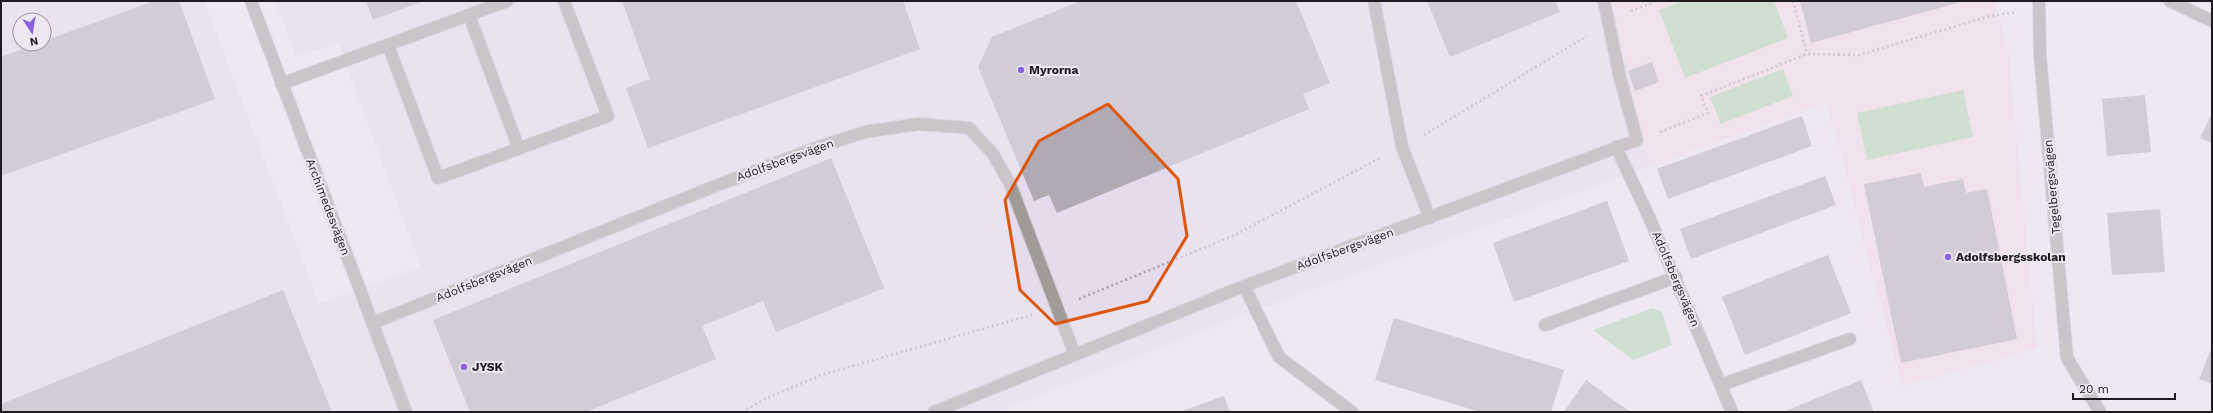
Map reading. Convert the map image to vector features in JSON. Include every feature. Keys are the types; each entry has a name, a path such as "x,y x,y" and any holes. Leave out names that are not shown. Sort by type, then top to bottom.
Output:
{"street":[{"name":"Archimedesvägen","path":"251,1 281,84 374,323 406,412"},
{"path":"281,84 506,1"},
{"path":"388,45 438,178 608,116 564,1"},
{"path":"1374,1 1402,147 1430,218"},
{"path":"1604,1 1620,78 1637,140"},
{"path":"2170,1 2212,21"},
{"name":"Tegelbergsvägen","path":"2039,4 2040,55 2067,358 2100,412"},
{"path":"469,15 519,149"},
{"name":"Adolfsbergsvägen","path":"374,323 718,185 815,148 865,132 918,124 969,128 993,154 1010,184 1076,355"},
{"name":"Adolfsbergsvägen","path":"934,412 948,409 1244,286 1637,140"},
{"name":"Adolfsbergsvägen","path":"1616,147 1676,278 1732,412"},
{"path":"1545,325 1676,278"},
{"path":"1244,286 1279,357 1352,412"},
{"path":"1721,385 1850,339"}],"path":[{"path":"742,412 765,399 821,375 1057,307 1235,235 1454,119 1578,42 1609,20 1657,1"},
{"path":"1793,1 1808,54"},
{"path":"1637,140 1708,113 1701,96 1808,54 1859,55 1990,16 2039,4"}],"highlighted area":[{"path":"1108,104 1178,179 1187,236 1148,301 1055,324 1020,290 1005,200 1039,141"}],"shaded area":[{"path":"1,1 204,1 319,304 421,267 338,43 296,56 275,1 1613,1 1649,166 1232,319 997,412 1,412"},
{"name":"Adolfsbergsskolan","path":"1613,1 1995,1 2008,48 2037,348 1902,386 1827,102 1649,166"}],"green space":[{"path":"1683,1 1774,1 1788,38 1685,78 1659,10"},
{"path":"1783,69 1793,96 1721,124 1710,97"},
{"path":"1963,90 1973,137 1867,160 1857,113"},
{"path":"1653,308 1662,312 1672,345 1633,360 1593,330"}],"building":[{"path":"154,1 179,1 215,99 1,176 1,57 14,52 52,52 52,38"},
{"path":"366,1 424,1 373,20"},
{"path":"622,1 903,1 920,49 648,148 626,88 650,79"},
{"path":"1081,1 1296,1 1330,83 1303,94 1309,109 1057,213 1049,195 1034,201 978,67 992,37"},
{"path":"1427,1 1555,1 1560,12 1450,57"},
{"path":"1800,1 1965,1 1811,43"},
{"path":"1652,62 1659,82 1635,91 1628,71"},
{"path":"2145,95 2151,152 2107,156 2102,99"},
{"path":"2212,113 2212,143 2200,138"},
{"path":"1802,116 1812,146 1668,199 1657,169"},
{"path":"831,158 884,288 776,332 763,301 702,326 716,359 586,412 470,412 433,320"},
{"path":"1921,173 1924,187 1963,179 1966,193 1987,189 2017,339 1901,363 1864,184"},
{"path":"1825,176 1836,205 1691,259 1680,229"},
{"path":"1607,201 1629,261 1514,302 1493,243"},
{"path":"2160,209 2165,272 2112,275 2107,213"},
{"path":"1828,255 1851,313 1745,355 1722,297"},
{"path":"283,290 332,412 1,412 1,404"},
{"path":"1394,318 1564,370 1551,412 1480,412 1375,380"},
{"path":"2212,347 2212,384 2199,379"},
{"path":"1586,380 1609,397 1631,412 1564,412"},
{"path":"1861,380 1874,412 1783,412"},
{"path":"1224,396 1230,412 1180,412"}],"place":[{"name":"Myrorna","path":"1021,70"},
{"name":"Adolfsbergsskolan","path":"1948,257"},
{"name":"JYSK","path":"464,367"}]}
